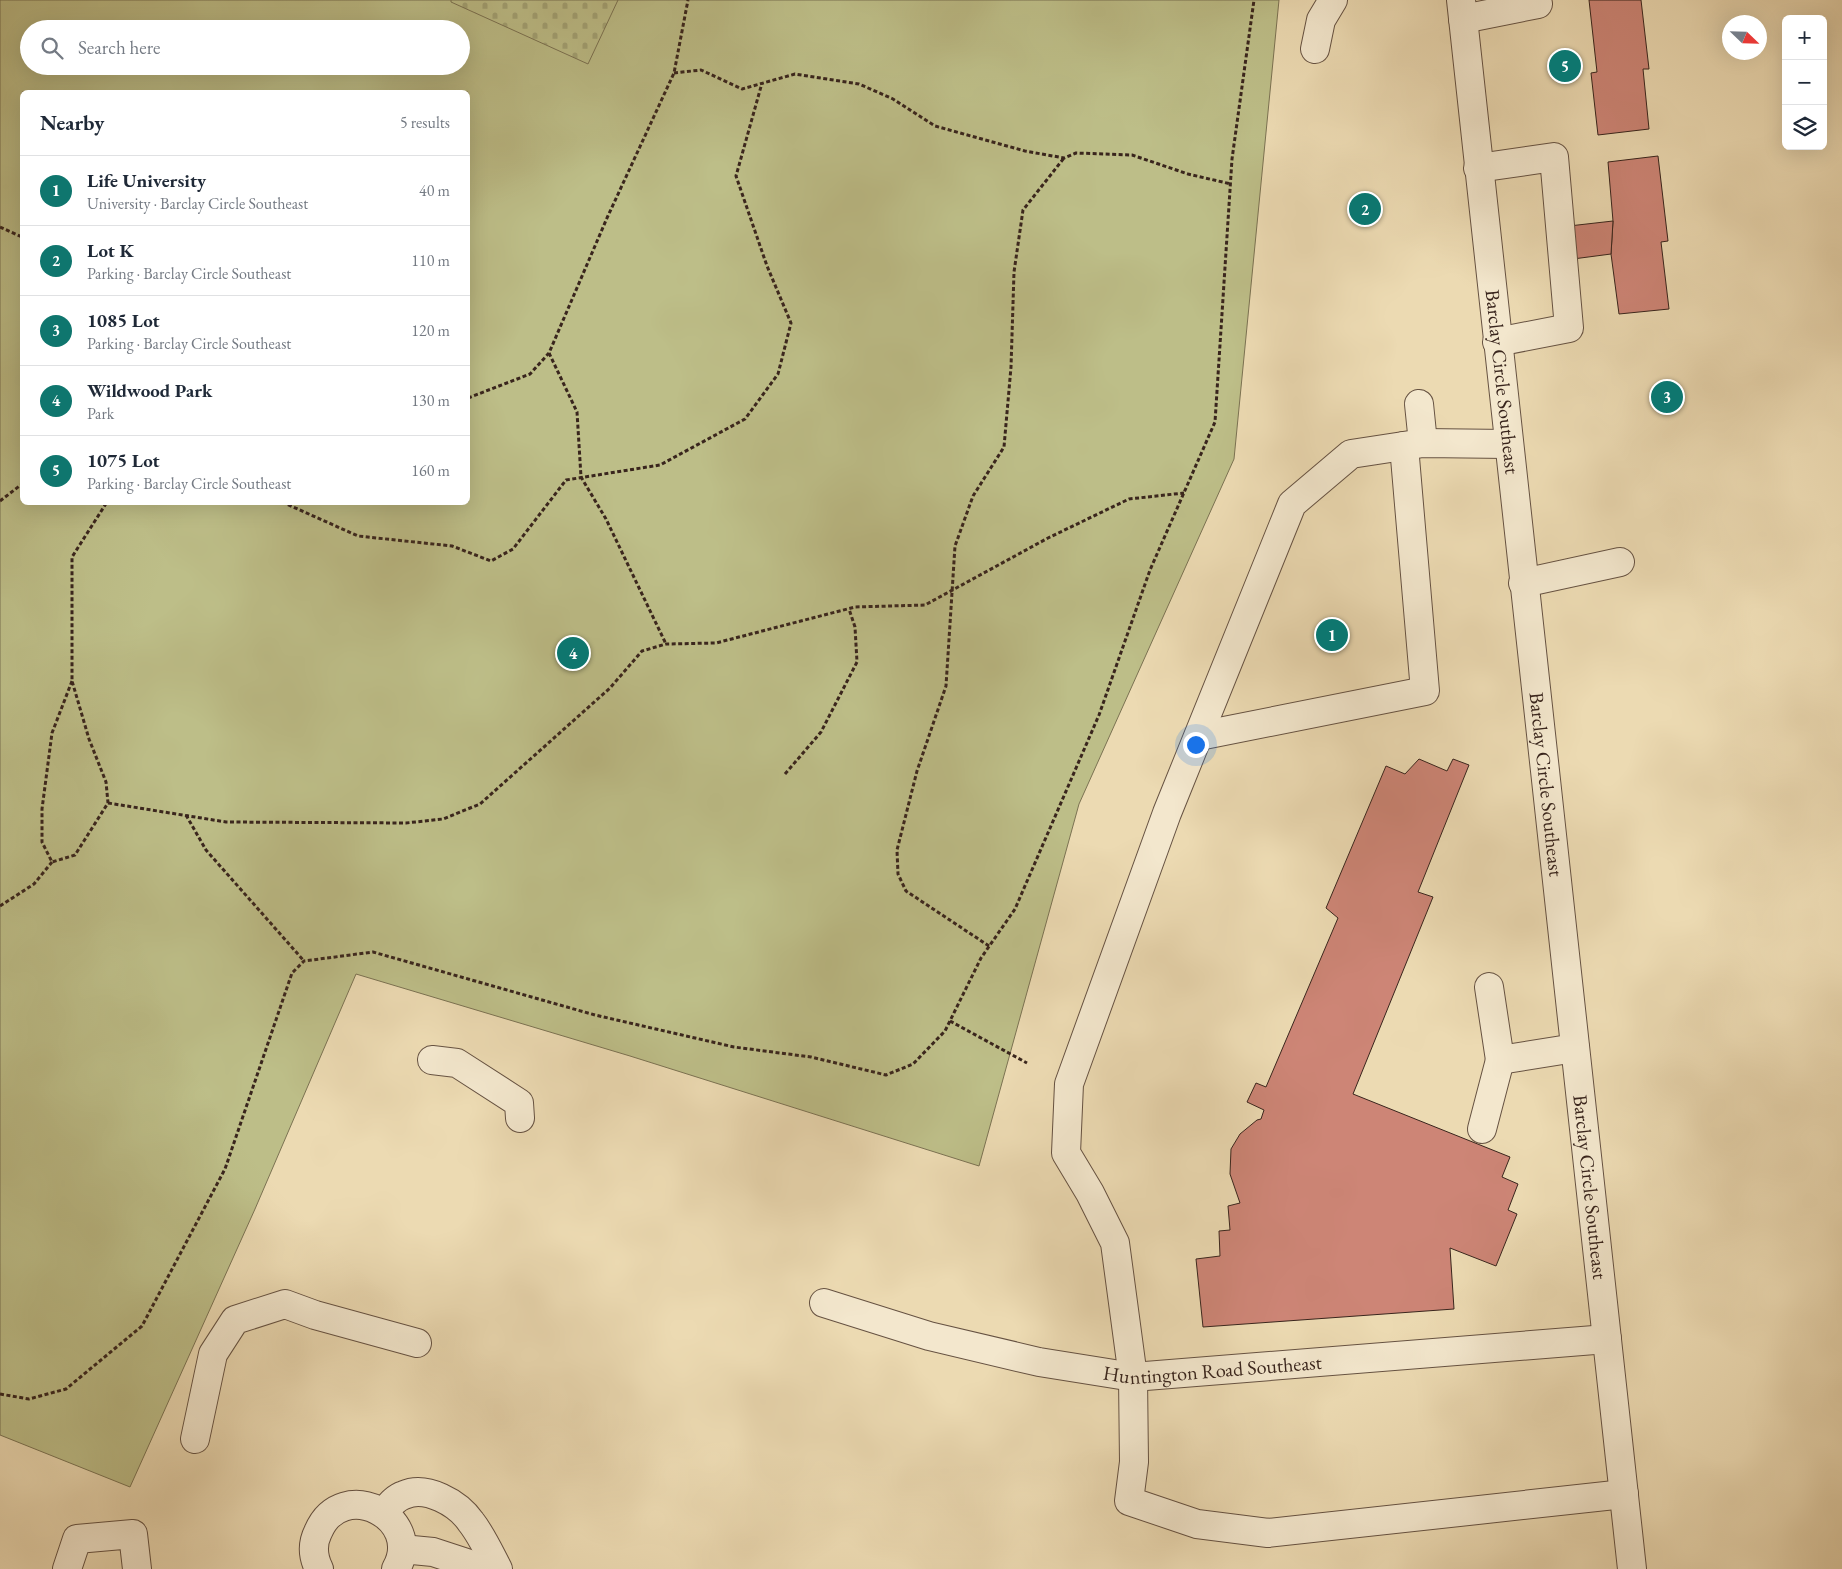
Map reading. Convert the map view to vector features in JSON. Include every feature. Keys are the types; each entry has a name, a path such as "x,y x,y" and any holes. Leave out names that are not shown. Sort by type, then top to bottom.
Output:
{"street":[{"path":"1315,49 1321,20 1333,0"},
{"path":"1462,9 1538,4"},
{"name":"Barclay Circle Southeast","path":"1462,9 1632,1569"},
{"path":"1478,168 1554,157 1569,328 1497,342"},
{"path":"1199,736 1425,691 1414,445 1419,404"},
{"path":"1508,444 1414,445 1350,454 1292,504 1147,867 1069,1084 1066,1153 1090,1193 1115,1243 1132,1377 1134,1462 1129,1501 1197,1524 1268,1533 1624,1494"},
{"path":"1523,582 1620,562"},
{"path":"1482,1129 1500,1060 1489,987"},
{"path":"1500,1060 1575,1048"},
{"path":"432,1060 457,1062 519,1102 520,1118"},
{"name":"Huntington Road Southeast","path":"824,1303 938,1338 1040,1362 1132,1377 1607,1339"},
{"path":"195,1439 213,1354 235,1320 285,1304 417,1343"},
{"path":"384,1512 394,1500 404,1494 422,1493 440,1498 471,1520 498,1569"},
{"path":"319,1569 314,1553 315,1538 321,1525 330,1514 342,1507 357,1504 371,1506 384,1512 394,1522 400,1535 399,1559 433,1552 485,1569"},
{"path":"68,1569 77,1539 133,1534 137,1569"}],"path":[{"path":"470,397 530,374 549,353 606,218 674,73 688,0"},
{"path":"0,1394 29,1399 66,1389 142,1326 225,1169 292,973 304,961 373,952 595,1015 734,1047 811,1057 886,1076 913,1064 945,1031 970,978 989,946 1015,909 1095,724 1150,570 1215,422 1231,184 1254,0"},
{"path":"674,73 701,70 742,89 795,74 859,84 893,99 935,126 1025,151 1064,158"},
{"path":"289,505 358,536 452,546 491,561 513,549 566,480 660,465 745,419 778,374 791,323 767,266 736,176 762,83"},
{"path":"989,946 906,891 898,874 897,850 917,770 946,686 955,546 973,496 1004,447 1011,367 1014,272 1024,210 1064,158 1076,153 1132,155 1188,174 1231,184"},
{"path":"0,227 20,236"},
{"path":"549,353 577,412 581,477 606,519 666,644"},
{"path":"0,501 20,486"},
{"path":"108,802 226,822 397,823 443,820 480,804 610,688 642,651 666,644 716,643 849,609 925,605 1048,538 1129,500 1184,493"},
{"path":"0,906 34,884 52,862 75,855 108,802 106,782 89,739 72,681 72,557 105,505"},
{"path":"785,774 821,732 857,662 855,627 849,609"},
{"path":"52,862 42,842 42,809 52,733 72,681"},
{"path":"186,815 206,850 304,961"},
{"path":"950,1021 1027,1063"}],"green space":[{"path":"0,0 1279,0 1234,459 1079,804 979,1166 630,1056 356,974 255,1209 130,1487 0,1435"},
{"path":"451,0 618,0 588,64 451,2"}],"building":[{"path":"1589,0 1641,0 1649,69 1643,69 1649,129 1598,135 1591,73 1597,72"},
{"path":"1658,156 1668,241 1661,242 1669,309 1619,314 1611,254 1613,221 1608,162"},
{"path":"1613,221 1611,254 1573,259 1569,226"},
{"path":"1419,759 1447,771 1453,759 1469,765 1418,892 1433,897 1353,1094 1510,1157 1502,1177 1518,1184 1508,1210 1517,1214 1496,1266 1450,1248 1454,1309 1203,1327 1196,1259 1220,1256 1219,1231 1230,1230 1228,1206 1240,1203 1230,1174 1231,1149 1240,1134 1257,1120 1261,1119 1264,1110 1247,1102 1256,1083 1266,1087 1338,918 1326,908 1386,766 1405,774"}],"place":[{"name":"1075 Lot","path":"1565,66"},
{"name":"Lot K","path":"1365,209"},
{"name":"1085 Lot","path":"1667,397"},
{"name":"Life University","path":"1332,635"},
{"name":"Wildwood Park","path":"573,653"}]}
